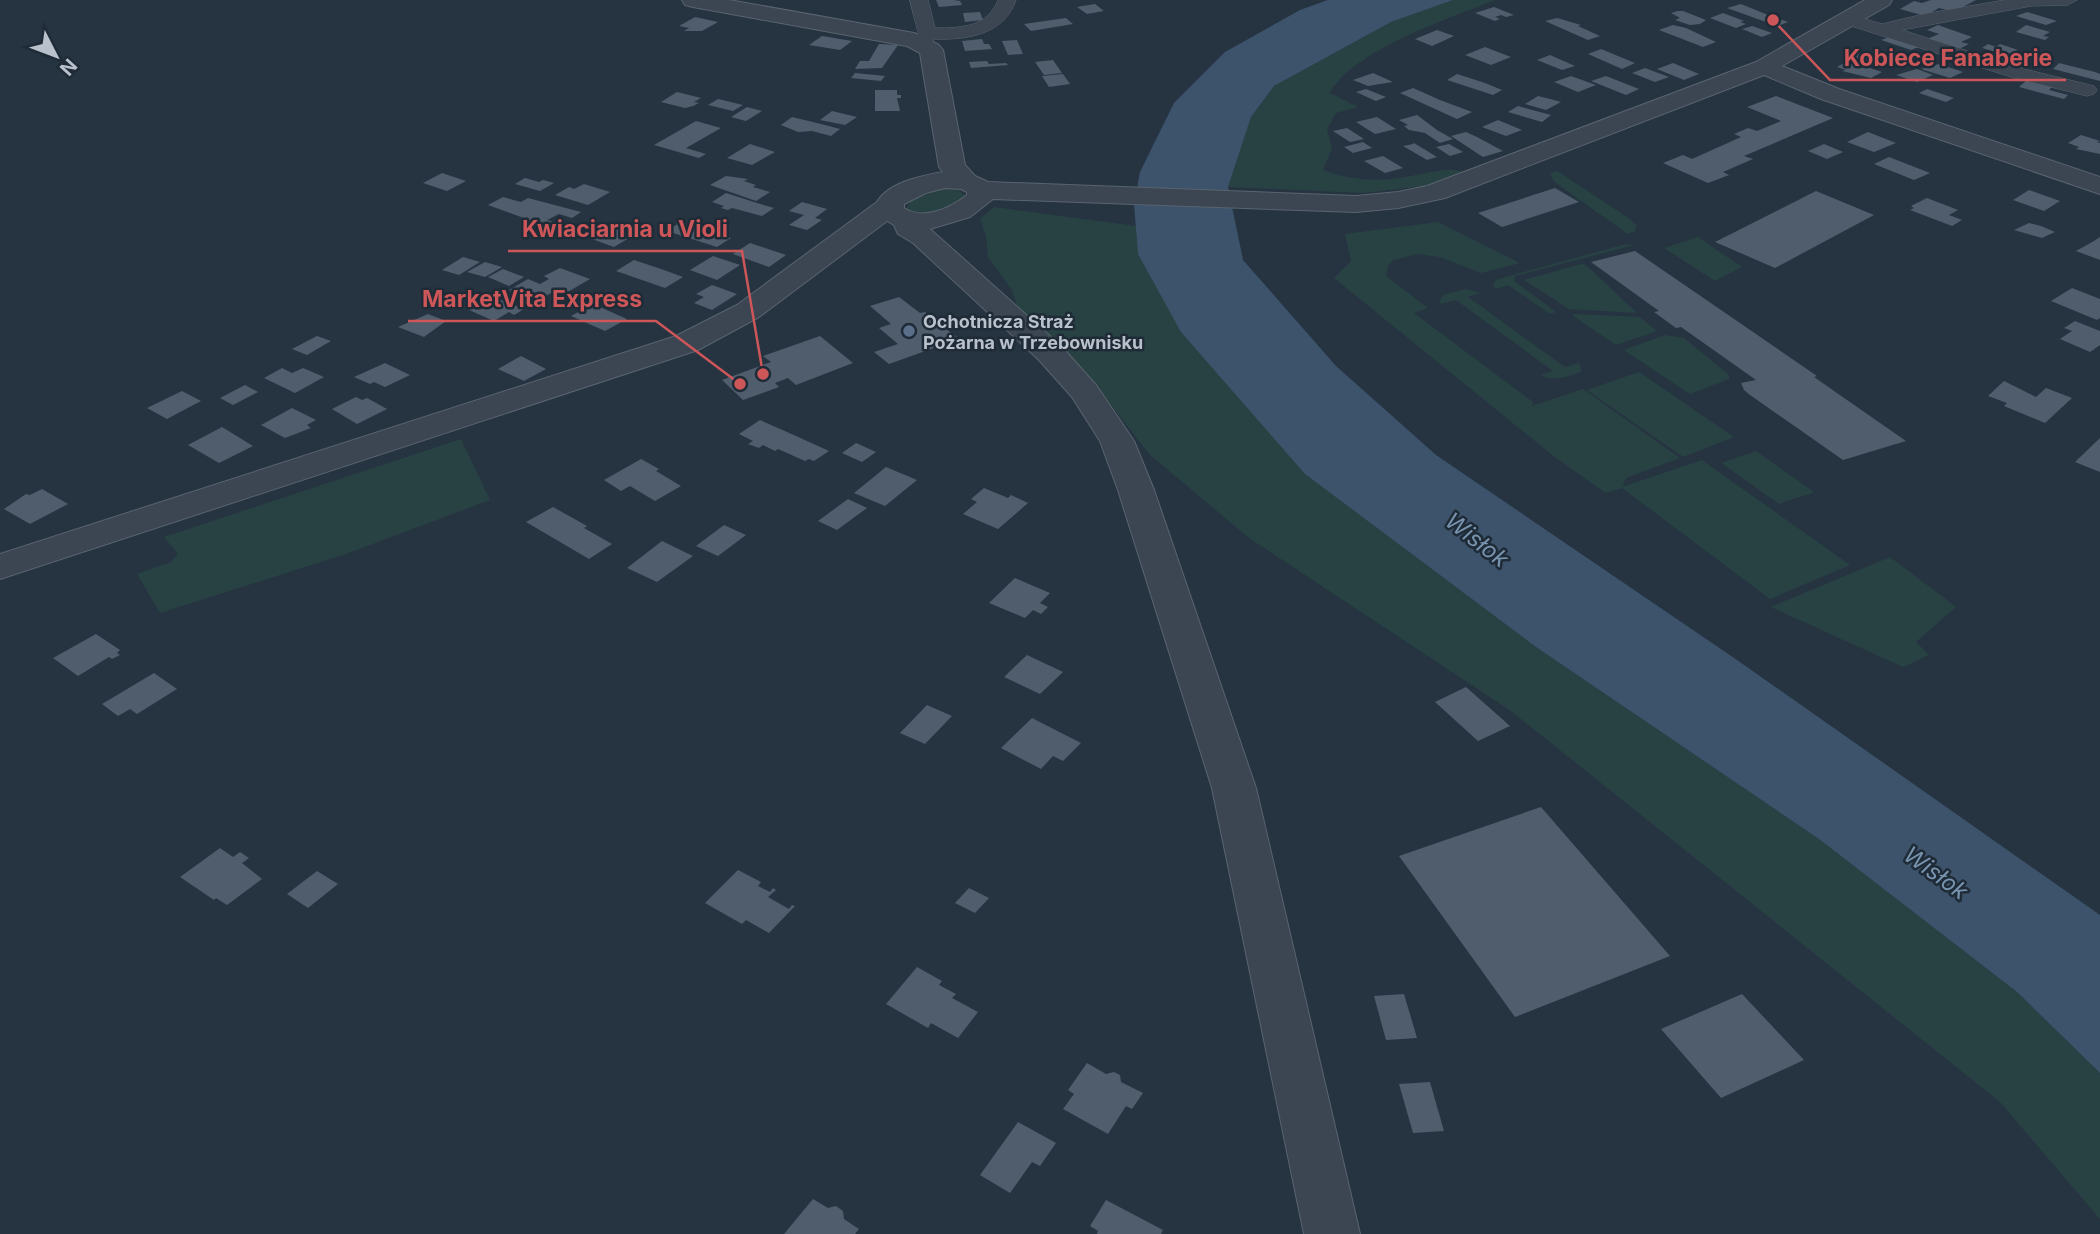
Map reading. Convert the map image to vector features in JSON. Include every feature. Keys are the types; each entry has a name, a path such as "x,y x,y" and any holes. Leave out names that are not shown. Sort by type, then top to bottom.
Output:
{"street":[{"path":"693,0 925,38 983,27 1003,13 1007,0"},
{"path":"0,567 687,343 748,311 860,230 912,221 975,203 980,198 958,180 932,50 925,38 919,0"},
{"path":"1884,29 1924,19 2031,1 2068,0"},
{"path":"1332,1234 1234,788 1136,490 1117,441 1085,393 1050,353 912,221 897,197 958,180 1032,191 1285,202 1378,203 1436,191 1763,67 1877,2 1924,19"},
{"path":"1848,19 2018,73 2087,90"},
{"path":"1763,67 1830,94 2100,186"}],"green space":[{"path":"1453,0 1495,0 1380,49 1342,77 1330,93 1358,107 1336,113 1327,130 1332,148 1323,170 1378,180 1445,170 1466,172 1424,186 1364,193 1228,187 1251,117 1274,86 1391,22"},
{"path":"1557,171 1627,217 1636,225 1635,231 1628,234 1553,181 1550,173"},
{"path":"943,188 955,188 965,195 937,210 920,213 906,209 911,201"},
{"path":"994,207 1136,226 1138,254 1305,474 1536,647 1819,839 2017,992 2100,1073 2100,1219 2000,1102 1511,711 1249,538 1149,454 1087,374 1032,324 1017,306 1012,290 988,257 986,236 980,219"},
{"path":"1438,222 1520,263 1481,273 1440,257 1417,254 1394,260 1388,265 1386,276 1428,308 1414,313 1533,402 1532,406 1583,389 1680,458 1626,478 1622,487 1702,460 1850,565 1770,599 1622,488 1606,493 1556,458 1334,278 1351,261 1345,234"},
{"path":"1698,237 1742,267 1715,281 1664,248"},
{"path":"1626,244 1634,245 1515,276 1514,281 1556,312 1550,314 1508,285 1495,289 1493,285 1496,280"},
{"path":"1581,264 1586,265 1637,313 1569,309 1524,280"},
{"path":"1466,289 1481,293 1468,297 1565,367 1579,363 1582,371 1556,378 1540,375 1553,371 1456,300 1441,304 1439,302 1443,295"},
{"path":"1572,315 1640,317 1657,331 1616,345"},
{"path":"1665,335 1684,338 1729,375 1729,379 1690,394 1624,350"},
{"path":"1639,372 1734,437 1683,457 1587,390"},
{"path":"461,439 490,500 346,554 160,613 137,574 171,562 178,554 164,537"},
{"path":"1756,451 1814,492 1779,504 1721,463"},
{"path":"1890,557 1956,607 1916,642 1929,655 1903,667 1771,607"}],"water":[{"name":"Wisłok","path":"1328,0 1453,0 1391,22 1274,86 1251,117 1228,187 1243,260 1336,366 1436,455 1737,660 2100,915 2100,1073 2017,992 1819,839 1536,647 1305,474 1181,332 1138,254 1134,204 1140,172 1174,103 1225,52 1300,10"}],"building":[{"path":"936,0 960,1 962,5 939,7"},
{"path":"1931,0 1976,0 1951,11 1939,8 1925,16 1900,9 1914,1 1922,3"},
{"path":"1095,4 1104,11 1087,14 1077,7"},
{"path":"1741,4 1788,22 1777,26 1727,8"},
{"path":"1494,7 1514,15 1501,15 1495,17 1500,19 1495,21 1475,13"},
{"path":"1678,11 1706,20 1690,25 1675,20 1680,18 1671,13"},
{"path":"980,12 983,20 965,22 963,13"},
{"path":"2027,12 2057,21 2046,25 2016,16"},
{"path":"1723,13 1746,24 1736,28 1710,18"},
{"path":"695,17 718,22 702,31 684,31 689,28 679,26"},
{"path":"1066,18 1073,24 1031,31 1024,24"},
{"path":"1557,18 1581,25 1578,26 1600,36 1588,40 1545,21"},
{"path":"1673,25 1716,42 1703,47 1659,30"},
{"path":"1938,25 1972,37 1961,42 1969,44 1959,49 1925,40 1939,34 1927,30"},
{"path":"2026,25 2050,32 2043,36 2049,37 2045,40 2016,32"},
{"path":"1752,26 1772,33 1762,37 1742,29"},
{"path":"1437,30 1454,36 1432,46 1415,39"},
{"path":"822,36 852,41 840,50 809,45"},
{"path":"1893,36 1921,46 1911,50 1881,40"},
{"path":"982,39 984,44 989,44 992,49 965,51 962,41"},
{"path":"1017,40 1023,54 1008,55 1002,41"},
{"path":"879,44 898,45 882,68 855,69 860,61 869,61"},
{"path":"1988,44 1996,47 2000,44 2018,50 2007,55 1982,48"},
{"path":"1485,47 1511,57 1491,65 1465,55"},
{"path":"1601,49 1635,63 1622,69 1588,54"},
{"path":"1855,52 1886,62 1875,67 1845,57"},
{"path":"1550,55 1575,66 1562,70 1537,60"},
{"path":"2001,56 2030,65 2019,71 1990,62"},
{"path":"1053,60 1062,73 1044,75 1035,62"},
{"path":"987,61 989,64 1008,65 971,68 969,62"},
{"path":"1848,61 1882,72 1871,78 1842,71 1846,70 1837,67"},
{"path":"1673,63 1699,74 1684,80 1657,69"},
{"path":"2059,63 2100,74 2100,81 2053,69"},
{"path":"1939,64 1963,72 1950,78 1921,69"},
{"path":"1645,68 1669,77 1655,82 1632,73"},
{"path":"1917,69 1933,75 1917,82 1896,75"},
{"path":"855,73 885,76 881,81 851,78"},
{"path":"1373,73 1393,82 1368,86 1353,80"},
{"path":"1063,74 1070,84 1049,87 1042,76"},
{"path":"1457,74 1502,90 1493,95 1447,80"},
{"path":"1571,76 1596,85 1578,92 1554,82"},
{"path":"1606,76 1639,89 1626,95 1591,81"},
{"path":"2027,80 2053,86 2049,90 2068,95 2064,99 2019,87"},
{"path":"1413,88 1472,112 1457,119 1400,93"},
{"path":"1366,89 1386,97 1376,101 1356,92"},
{"path":"1927,89 1954,98 1946,102 1919,93"},
{"path":"875,90 897,90 897,95 901,95 901,98 897,98 900,111 875,111"},
{"path":"677,92 701,98 694,102 699,103 685,108 661,102"},
{"path":"1538,96 1561,102 1546,110 1525,104"},
{"path":"1776,96 1833,118 1744,156 1753,159 1723,172 1729,175 1708,183 1663,163 1683,155 1692,159 1741,137 1734,134 1748,128 1757,131 1781,121 1747,107"},
{"path":"718,99 743,105 733,111 708,105"},
{"path":"1518,106 1551,115 1542,122 1508,112"},
{"path":"747,107 762,111 746,121 731,117"},
{"path":"832,111 857,117 845,125 820,120"},
{"path":"1417,115 1453,139 1440,143 1425,133 1409,130 1404,126 1408,125 1399,120"},
{"path":"792,117 840,129 831,136 812,131 798,132 781,125"},
{"path":"1377,117 1396,129 1375,134 1356,122"},
{"path":"1498,120 1522,130 1506,136 1482,127"},
{"path":"696,121 721,128 686,148 706,154 699,158 654,145"},
{"path":"1347,128 1364,139 1350,142 1333,131"},
{"path":"1466,132 1503,151 1483,157 1451,136"},
{"path":"1868,132 1896,143 1874,152 1847,142"},
{"path":"2081,135 2100,141 2097,142 2100,143 2100,154 2076,149 2079,147 2068,143"},
{"path":"1363,142 1372,148 1353,153 1344,147"},
{"path":"750,144 775,152 752,165 727,158"},
{"path":"1413,144 1437,157 1427,160 1403,146"},
{"path":"1449,144 1463,152 1450,156 1436,147"},
{"path":"1824,144 1843,152 1827,159 1808,151"},
{"path":"1383,156 1403,168 1385,173 1364,161"},
{"path":"1889,157 1930,173 1914,180 1874,164"},
{"path":"442,173 466,181 447,191 423,183"},
{"path":"726,176 748,179 744,181 770,192 756,201 710,185"},
{"path":"525,178 554,183 540,191 515,184"},
{"path":"584,184 610,192 588,205 555,195 569,187 574,189"},
{"path":"1555,188 1579,202 1502,227 1478,213"},
{"path":"2029,190 2060,201 2044,211 2013,200"},
{"path":"1816,191 1874,215 1775,268 1715,242"},
{"path":"726,193 774,208 762,216 732,208 728,210 712,202"},
{"path":"503,197 521,202 528,198 581,212 572,218 559,214 547,220 561,224 554,229 488,205"},
{"path":"1927,198 1958,210 1949,215 1962,220 1952,226 1910,210 1914,208 1911,206"},
{"path":"802,202 827,209 815,218 822,220 807,230 789,225 804,215 789,211"},
{"path":"681,222 693,226 697,223 702,225 698,227 708,230 706,232 731,238 717,247 667,231"},
{"path":"2029,223 2055,232 2042,238 2014,230"},
{"path":"617,224 639,232 614,247 592,239"},
{"path":"2100,237 2100,260 2076,251 2094,241"},
{"path":"750,243 786,255 769,267 733,254"},
{"path":"1635,251 1817,376 1814,377 1906,441 1843,460 1750,395 1741,383 1756,380 1681,327 1676,328 1654,312 1659,311 1591,262"},
{"path":"713,256 740,265 717,280 690,270"},
{"path":"463,257 480,262 459,275 442,270"},
{"path":"634,260 683,277 665,288 616,271"},
{"path":"485,262 502,267 485,277 467,272"},
{"path":"560,268 590,279 566,293 558,289 537,301 509,290 528,279 540,284 549,279 544,276"},
{"path":"503,269 524,277 509,286 488,277"},
{"path":"712,285 737,294 712,310 694,303 704,297 696,294"},
{"path":"2072,288 2100,299 2100,318 2097,320 2051,301"},
{"path":"493,297 524,309 514,315 509,312 494,321 469,310"},
{"path":"899,297 920,313 925,312 959,339 889,364 874,352 898,344 879,328 891,324 870,306"},
{"path":"593,304 627,319 605,331 571,316"},
{"path":"428,314 446,321 424,337 398,327"},
{"path":"2075,321 2100,331 2100,345 2090,352 2060,339 2072,331 2064,328"},
{"path":"317,336 331,341 307,355 292,349"},
{"path":"820,336 853,363 796,385 788,378 775,383 779,387 743,400 722,380 771,362 763,356"},
{"path":"521,356 546,369 524,381 498,369"},
{"path":"385,363 410,375 385,387 354,377"},
{"path":"282,368 292,373 303,368 324,377 295,393 264,378"},
{"path":"2004,381 2036,397 2046,388 2072,398 2045,423 2004,406 2007,403 1988,396"},
{"path":"245,385 258,392 233,405 220,398"},
{"path":"182,391 201,401 167,419 147,408"},
{"path":"356,397 362,400 367,398 387,409 357,424 332,409"},
{"path":"292,408 316,420 307,425 311,428 285,438 261,425"},
{"path":"760,420 829,451 814,461 805,461 778,449 775,451 763,445 759,448 748,444 753,441 739,434"},
{"path":"222,427 253,446 219,463 188,445"},
{"path":"2100,438 2100,472 2075,462"},
{"path":"856,443 876,452 862,462 842,453"},
{"path":"641,459 681,486 655,501 630,486 621,491 604,480"},
{"path":"886,467 917,480 885,506 854,493"},
{"path":"984,488 1028,503 998,529 963,514 977,502 971,499"},
{"path":"42,489 68,504 30,524 4,509 26,494 30,495"},
{"path":"848,499 867,508 837,530 818,521"},
{"path":"553,507 612,544 589,559 526,522"},
{"path":"724,525 746,535 718,556 696,546"},
{"path":"662,541 693,556 657,582 627,568"},
{"path":"1015,578 1050,593 1040,603 1048,607 1041,614 1033,610 1025,618 989,603"},
{"path":"96,634 120,650 117,653 120,655 112,659 109,657 78,676 53,658"},
{"path":"1027,655 1063,672 1040,694 1004,677"},
{"path":"154,673 177,689 137,714 130,709 118,716 102,704"},
{"path":"1466,687 1510,726 1478,741 1435,702"},
{"path":"927,705 952,716 925,744 900,733"},
{"path":"1032,718 1081,743 1063,761 1053,756 1041,769 1001,748"},
{"path":"1541,807 1670,956 1515,1017 1399,856"},
{"path":"220,848 233,857 240,852 249,858 242,863 262,879 227,905 216,898 214,900 180,877"},
{"path":"738,870 761,882 758,886 770,892 773,888 776,890 768,897 789,909 792,905 795,906 769,933 746,920 742,924 705,903"},
{"path":"317,871 338,884 308,908 287,894"},
{"path":"969,888 989,898 975,913 955,903"},
{"path":"917,967 942,981 939,985 956,994 952,998 978,1012 958,1038 931,1023 928,1028 886,1004"},
{"path":"1404,994 1417,1038 1386,1040 1374,996"},
{"path":"1742,994 1804,1060 1721,1098 1661,1029"},
{"path":"1087,1063 1106,1074 1114,1072 1120,1075 1121,1082 1143,1093 1132,1109 1126,1106 1108,1134 1063,1109 1074,1094 1068,1090"},
{"path":"1430,1082 1444,1131 1413,1133 1399,1084"},
{"path":"1018,1122 1056,1143 1040,1166 1032,1162 1010,1193 980,1175"},
{"path":"813,1199 828,1208 836,1206 843,1211 844,1219 859,1229 855,1234 784,1234"},
{"path":"1106,1200 1163,1230 1161,1234 1097,1234 1098,1231 1090,1226"}],"place":[{"name":"Kobiece Fanaberie","path":"1773,20"},
{"name":"Ochotnicza Straż Pożarna w Trzebownisku","path":"909,331"},
{"name":"Kwiaciarnia u Violi","path":"763,374"},
{"name":"MarketVita Express","path":"740,384"}]}
